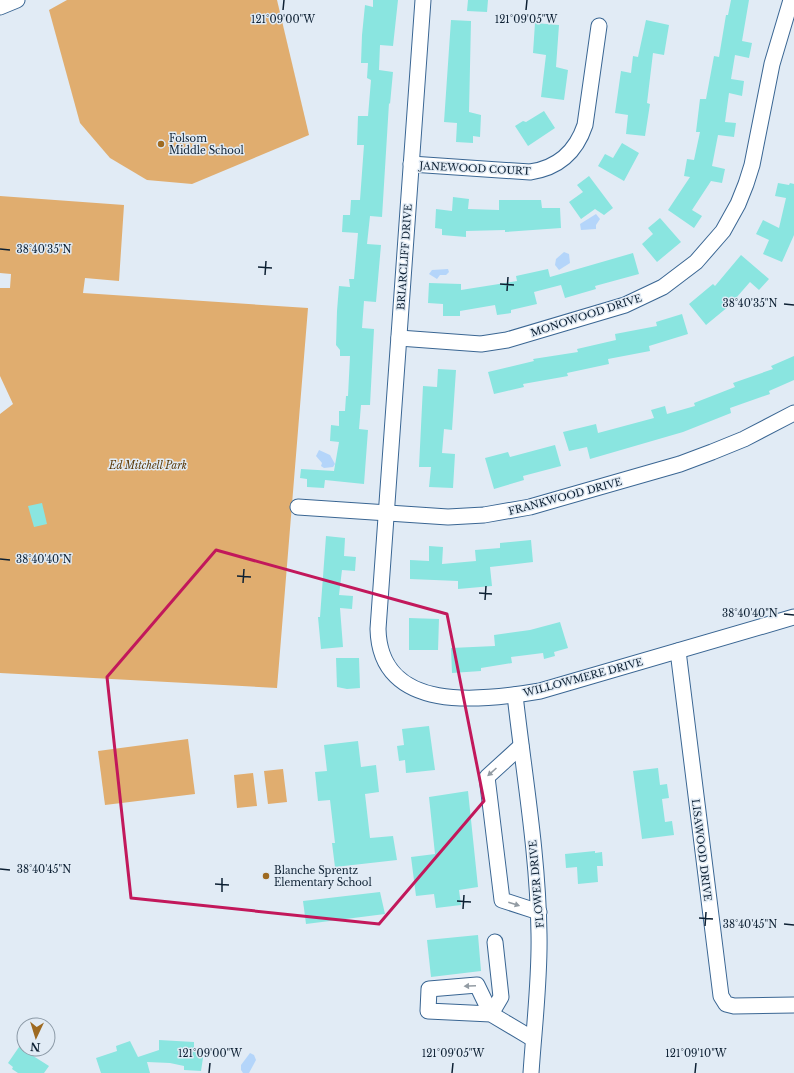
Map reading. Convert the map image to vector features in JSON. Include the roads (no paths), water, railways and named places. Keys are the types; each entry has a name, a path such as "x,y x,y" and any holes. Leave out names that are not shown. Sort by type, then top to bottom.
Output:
{"street":[{"path":"0,7 17,0"},
{"name":"BRIARCLIFF DRIVE","path":"386,513 423,0"},
{"name":"MONOWOOD DRIVE","path":"399,338 475,344 506,340 631,303 663,287 696,262 723,231 738,204 746,184 752,165 772,64 790,0"},
{"name":"JANEWOOD COURT","path":"411,164 530,172 549,168 565,157 577,143 585,125 599,26"},
{"name":"FRANKWOOD DRIVE","path":"298,508 448,517 484,515 530,507 699,457 744,439 794,413"},
{"name":"WILLOWMERE DRIVE","path":"386,513 378,629 380,648 387,666 407,686 425,693 466,697 515,695 540,691 794,617"},
{"name":"LISAWOOD DRIVE","path":"678,651 721,996 726,1004 734,1006 794,1005"},
{"name":"FLOWER DRIVE","path":"515,695 537,881 539,912 539,967 531,1073"},
{"path":"521,746 487,777 502,900 539,912"},
{"path":"495,942 501,997 491,1014 533,1039"}],"water":[{"path":"596,214 600,219 596,225 596,229 581,230 580,224"},
{"path":"564,252 569,254 570,263 559,270 555,265 556,259"},
{"path":"448,269 449,272 446,275 440,275 437,279 429,274 432,270"},
{"path":"319,450 330,455 335,464 333,467 324,468 321,466 322,463 316,456"},
{"path":"250,1053 254,1055 256,1060 249,1073 243,1073 241,1070 241,1065"}],"place":[{"name":"Folsom Middle School","path":"161,144"},
{"name":"Blanche Sprentz Elementary School","path":"266,876"}],"park label":[{"name":"Ed Mitchell Park","path":"148,465"}]}
